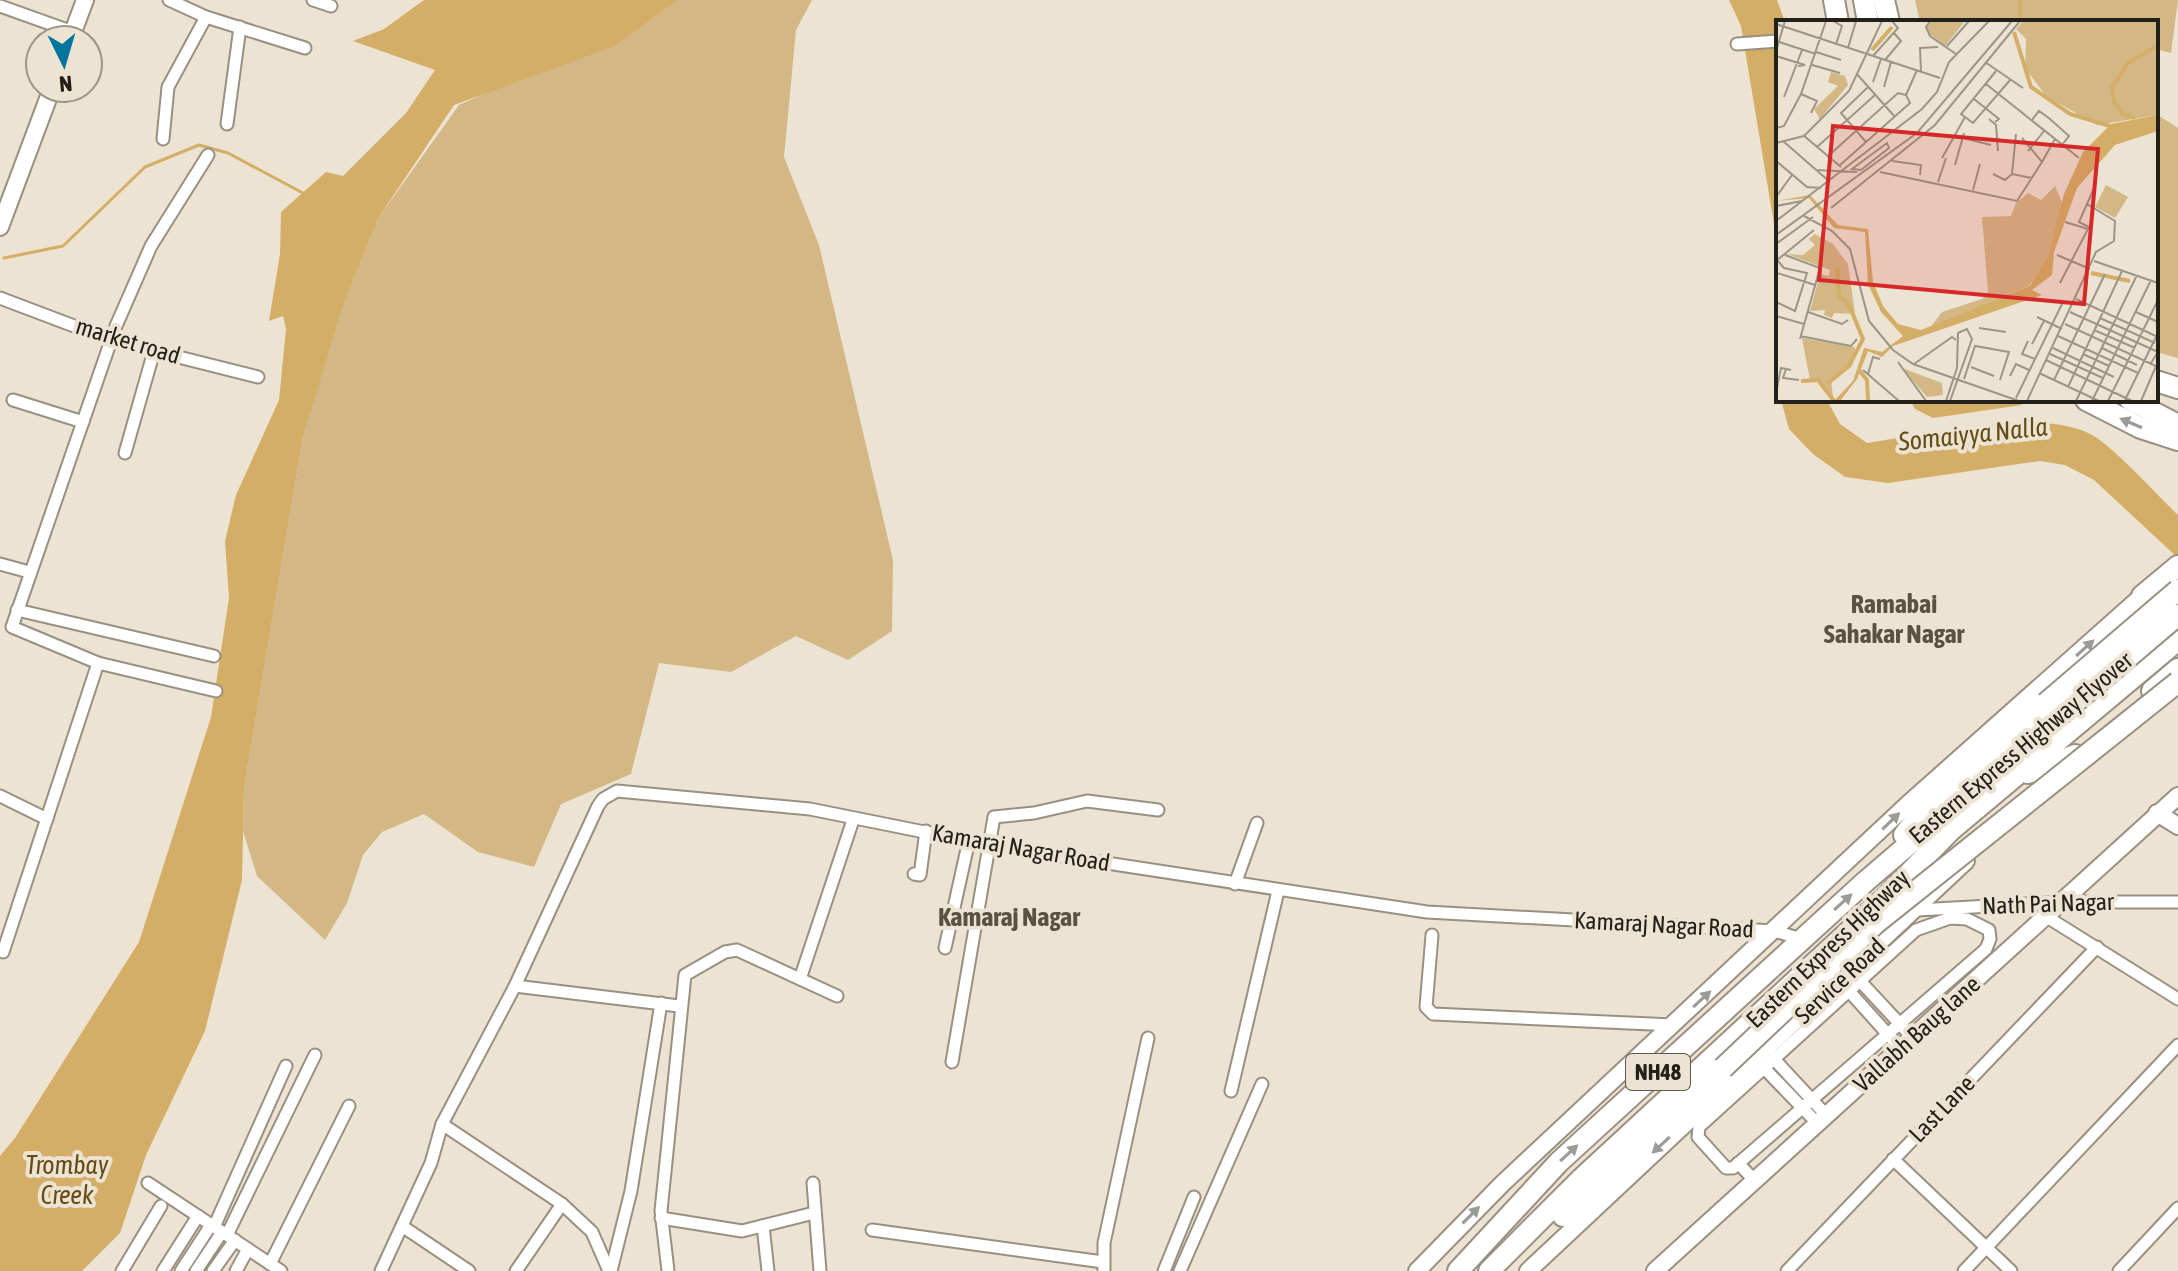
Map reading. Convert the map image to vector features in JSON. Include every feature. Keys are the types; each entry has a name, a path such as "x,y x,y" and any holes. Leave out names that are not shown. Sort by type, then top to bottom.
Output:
{"highway":[{"path":"1834,0 1838,20"},
{"path":"1864,0 1868,20"},
{"path":"1884,0 1889,20"},
{"path":"2158,382 2178,388"},
{"path":"2090,402 2141,428 2178,440"},
{"path":"2134,402 2178,425"},
{"path":"2147,592 2176,576"},
{"path":"2059,715 2176,576"},
{"name":"Eastern Express Highway Flyover","path":"2059,715 2178,618"},
{"name":"Eastern Express Highway","path":"1458,1271 1559,1162 1866,881 1927,805 2059,715 2178,640"},
{"path":"1884,899 2042,783 2178,669"},
{"path":"1490,1271 1535,1243 1876,923 2178,682"},
{"name":"Eastern Express Highway","path":"1490,1271 1582,1178 1884,899 1951,830 2013,778 2059,715"},
{"path":"2013,778 2075,755"}],"street":[{"path":"76,24 85,0"},
{"path":"170,0 206,17 305,48"},
{"path":"313,0 331,6"},
{"path":"0,6 43,24"},
{"path":"163,139 168,87 206,17"},
{"path":"227,124 240,27"},
{"path":"1740,44 1776,41"},
{"path":"0,227 46,104"},
{"path":"208,155 151,246 111,340 12,627 98,663 216,691"},
{"name":"market road","path":"0,298 111,340 258,377"},
{"path":"125,453 154,351"},
{"path":"13,400 83,422"},
{"path":"0,564 29,572"},
{"path":"2147,592 2178,618"},
{"path":"2147,592 2178,640"},
{"path":"1417,1271 1502,1184 1908,804 2147,592"},
{"path":"17,610 214,656"},
{"path":"3,952 98,663"},
{"name":"Service Road","path":"1528,1271 1917,910 2042,783"},
{"name":"Kamaraj Nagar Road","path":"381,1271 431,1163 442,1124 515,986 598,806 617,791 810,809 989,845 1427,912 1774,931 1802,939"},
{"path":"0,796 47,819"},
{"name":"Vallabh Baug lane","path":"1655,1271 2178,796"},
{"path":"952,1062 991,820 998,814 1022,815 1087,801 1158,810"},
{"path":"2157,813 2178,826"},
{"path":"800,979 853,820"},
{"path":"1235,884 1257,823"},
{"path":"914,874 920,875 926,831"},
{"path":"945,948 969,840"},
{"path":"1231,1091 1278,891"},
{"name":"Nath Pai Nagar","path":"1917,910 2064,902 2178,902"},
{"path":"2047,917 2178,999"},
{"path":"1950,918 1967,919 1989,930 1986,949 1738,1163 1726,1168 1698,1137 1698,1130 1860,981 1916,930 1950,918"},
{"path":"1432,935 1426,1007 1433,1014 1673,1025"},
{"name":"Last Lane","path":"1795,1268 1893,1159 2097,947"},
{"path":"668,1271 661,1218 682,1013 679,1006 685,975 731,950 743,951 837,996"},
{"path":"1969,963 1981,977"},
{"path":"1860,981 1898,1023 1907,1043"},
{"path":"515,986 679,1006"},
{"path":"1849,991 1887,1032 1907,1043"},
{"path":"610,1271 631,1191 661,1003"},
{"path":"872,1230 1103,1267 1104,1243 1148,1038"},
{"path":"1964,1271 2178,1045"},
{"path":"196,1271 222,1232 315,1055"},
{"path":"1769,1064 1823,1120"},
{"path":"213,1271 222,1232 286,1066"},
{"path":"1180,1271 1262,1084"},
{"path":"270,1264 349,1106"},
{"path":"442,1124 562,1204 592,1232 610,1271"},
{"path":"1893,1159 2011,1271"},
{"path":"1738,1163 1755,1181"},
{"path":"148,1183 281,1271"},
{"path":"813,1183 820,1271"},
{"path":"1164,1271 1194,1197"},
{"path":"516,1271 562,1204"},
{"path":"128,1268 161,1206"},
{"path":"2119,1271 2178,1208"},
{"path":"661,1218 734,1231 814,1213"},
{"path":"163,1271 198,1216"},
{"path":"402,1226 469,1271"},
{"path":"763,1226 768,1271"},
{"path":"181,1271 222,1232"},
{"path":"236,1271 248,1249"}],"shaded area":[{"path":"667,0 812,0 796,30 784,157 819,245 893,560 892,631 848,660 796,636 731,672 659,663 631,774 561,804 534,867 478,852 424,814 382,832 363,855 347,903 325,940 257,876 243,831 244,787 303,437 339,311 379,217 459,105 613,36"},
{"path":"1915,0 2178,0 2171,53 2158,50 2158,20 1920,20"},
{"path":"2158,115 2178,128 2178,358 2158,353"}],"water":[{"name":"Trombay Creek","path":"424,0 677,0 615,46 454,105 379,217 344,301 303,437 244,787 242,880 205,1031 146,1155 120,1233 82,1271 0,1271 0,1156 15,1138 139,942 211,717 229,598 225,541 236,495 279,400 286,329 283,316 269,321 280,254 281,212 326,172 343,176 406,113 435,70 353,41 384,29"},
{"path":"1729,0 1777,0 1784,20 1776,20 1776,283 1775,230 1741,26"},
{"name":"Somaiyya Nalla","path":"1782,402 1828,402 1840,424 1867,443 2014,423 2071,427 2101,441 2178,515 2178,558 2094,480 2065,465 2040,461 1888,483 1845,477 1813,454 1789,429"},
{"path":"1911,402 2018,402 2022,405 1933,418 1915,409"}],"waterway":[{"path":"2020,0 2020,20"},
{"path":"4,258 63,246 145,167 199,145 228,153 303,193"}],"district":[{"name":"Ramabai Sahakar Nagar","path":"1894,619"},
{"name":"Kamaraj Nagar","path":"1009,917"}]}
